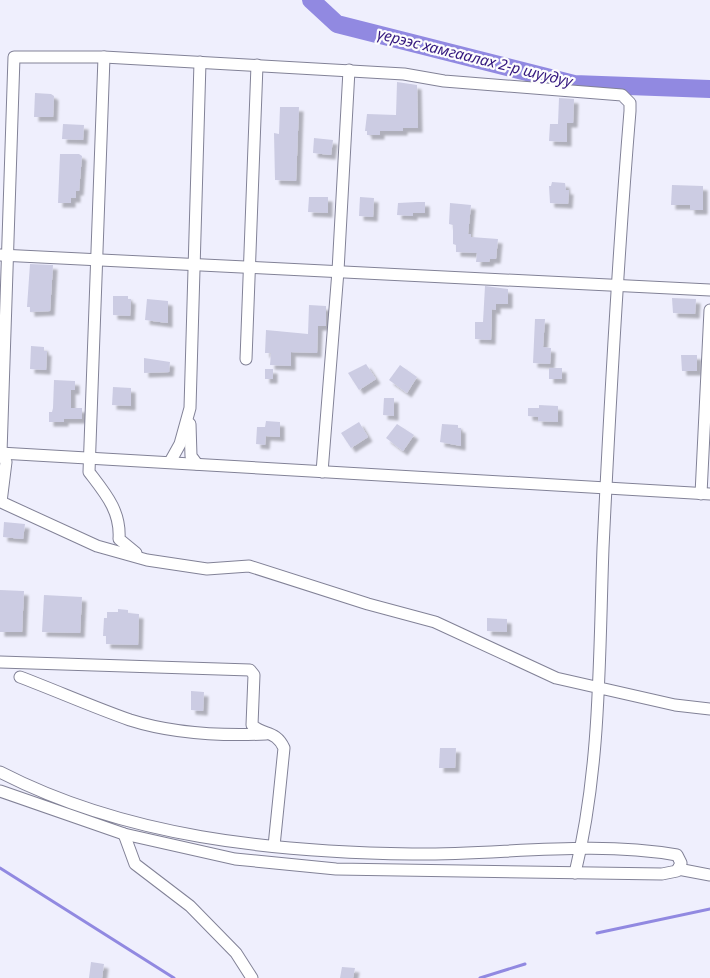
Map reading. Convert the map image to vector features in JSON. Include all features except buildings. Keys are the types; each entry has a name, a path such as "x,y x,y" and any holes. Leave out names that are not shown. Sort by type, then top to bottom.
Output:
{"street":[{"path":"575,872 581,848 590,791 597,686 616,284 630,111 627,99 622,95 349,70 104,57 14,57 3,256 0,453 6,462 1,502 96,546 148,560 207,569 249,566 349,598 435,622 556,678 597,686 675,705 710,709"},
{"path":"104,57 89,472 112,501 120,524 119,539 125,546 148,560"},
{"path":"197,464 192,456 190,408 200,62"},
{"path":"246,359 257,65"},
{"path":"322,472 338,271 349,70"},
{"path":"3,256 710,290"},
{"path":"0,453 705,494 710,310"},
{"path":"170,462 180,444 190,408"},
{"path":"0,662 245,669 254,675 252,725 258,730 273,734 280,740 284,748 274,846"},
{"path":"20,677 132,720 190,732 228,736 273,734"},
{"path":"0,772 25,785 130,822 245,844 413,854 581,848 677,855 682,863 678,869"},
{"path":"0,791 124,834 235,859 336,869 662,874 678,869 710,875"},
{"path":"124,834 135,864 190,906 236,953 252,978"}],"waterway":[{"name":"үерээс хамгаалах 2-р шуудуу","path":"311,0 337,24 574,84 710,89"},
{"path":"0,868 174,978"},
{"path":"597,933 710,909"},
{"path":"480,978 525,964"}]}
